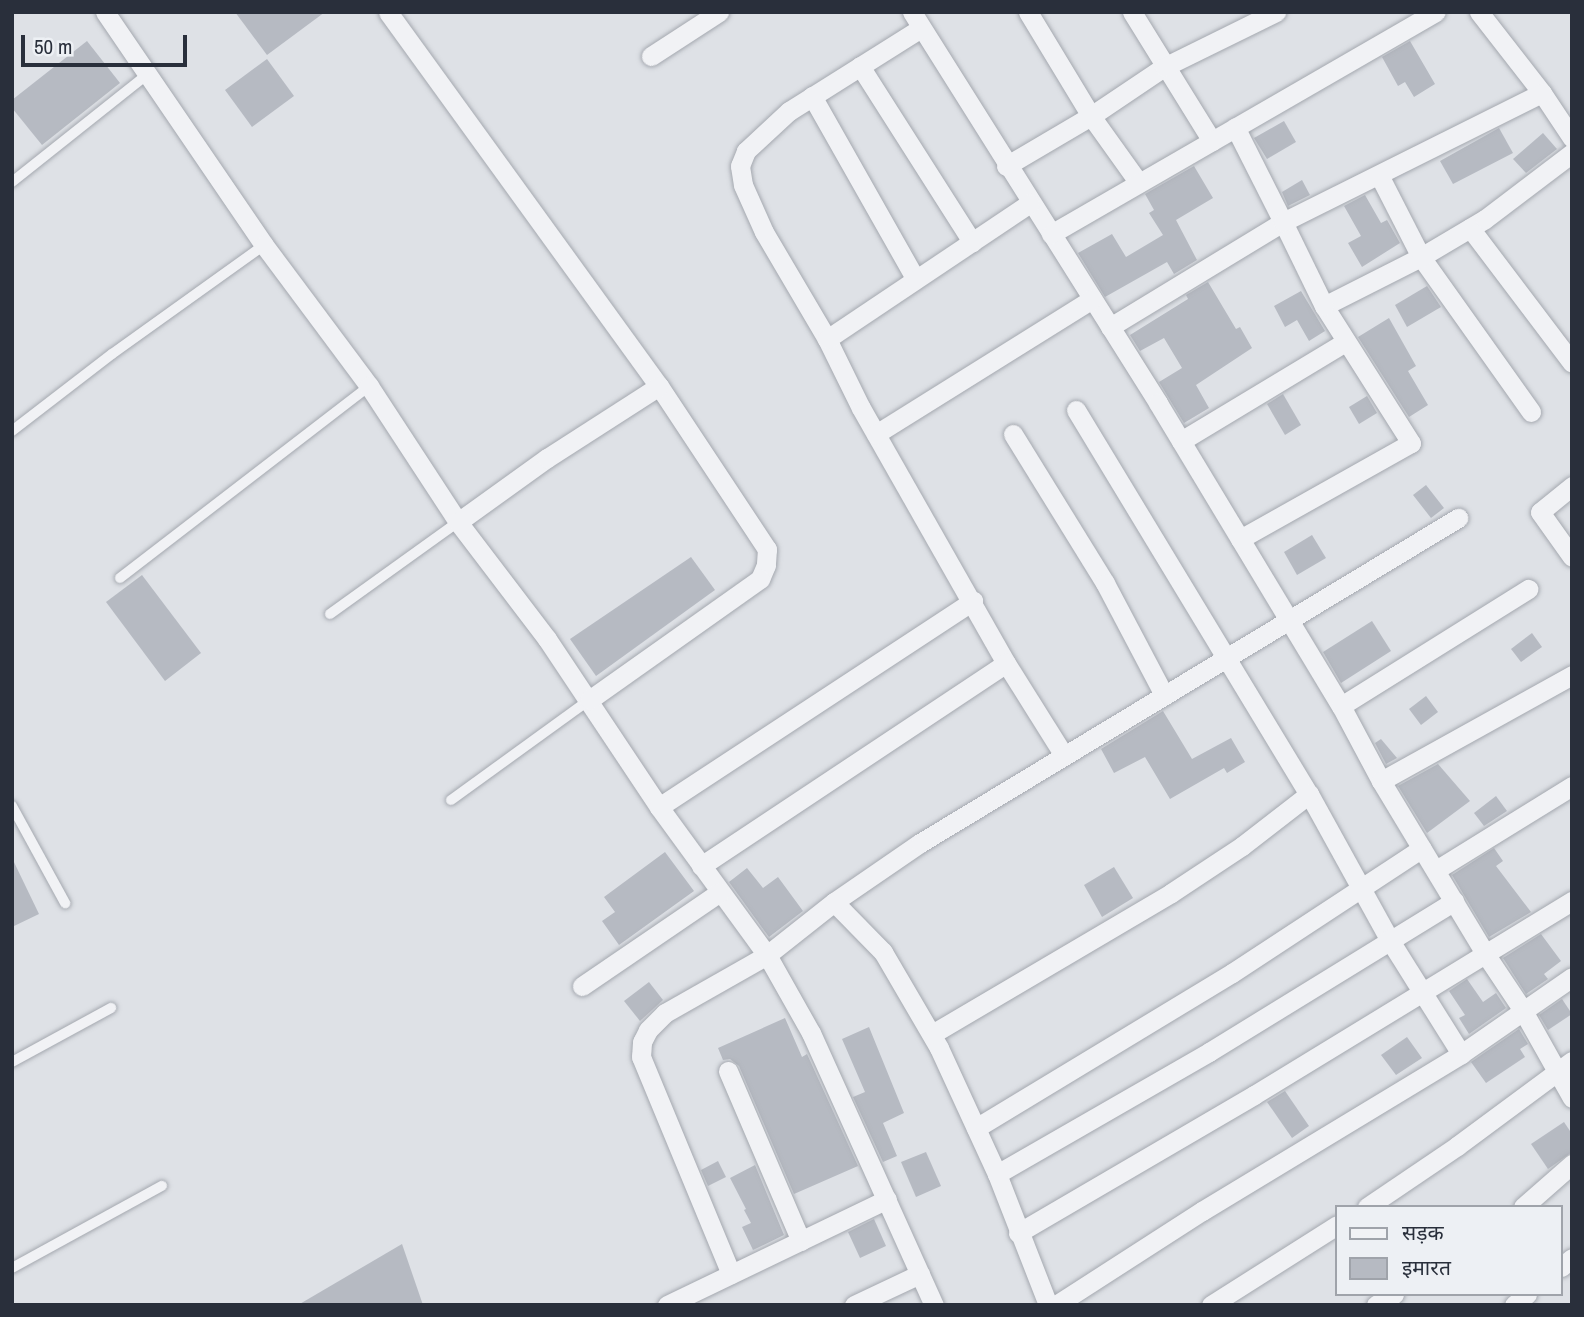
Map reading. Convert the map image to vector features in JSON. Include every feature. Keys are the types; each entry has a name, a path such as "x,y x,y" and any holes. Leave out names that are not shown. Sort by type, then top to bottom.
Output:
{"street":[{"path":"105,12 264,245 369,386 458,522 589,700 659,807 767,956 811,1033 934,1305"},
{"path":"388,12 659,386 766,549 766,565 760,579 589,700"},
{"path":"651,56 719,12"},
{"path":"1028,12 1091,117 1139,183"},
{"path":"1132,12 1212,141"},
{"path":"1006,166 1091,117 1164,67 1276,12"},
{"path":"1051,234 1435,12"},
{"path":"1479,12 1542,93 1572,138"},
{"path":"1063,754 1006,663 876,434 827,339 764,232 743,185 740,166 746,151 789,111 860,66 917,20 1006,166 1181,441 1288,623 1341,706 1381,781 1486,955 1564,1067 1572,1098"},
{"path":"860,66 972,242"},
{"path":"1110,327 1283,222 1542,93"},
{"path":"813,96 915,278"},
{"path":"1235,127 1324,306 1411,443 1240,539"},
{"path":"1324,306 1421,257 1470,228 1572,153"},
{"path":"1379,175 1421,257 1531,412"},
{"path":"827,339 1030,203"},
{"path":"1470,228 1572,363"},
{"path":"876,434 1092,299"},
{"path":"1181,441 1345,342"},
{"path":"458,522 547,458 659,386"},
{"path":"1076,410 1309,794 1389,939 1461,1054"},
{"path":"1013,434 1099,572 1164,695"},
{"path":"1572,486 1541,512 1572,556"},
{"path":"731,1274 641,1058 642,1042 648,1030 665,1013 767,956 834,902 920,844 1063,754 1288,623 1458,518"},
{"path":"1341,706 1528,589"},
{"path":"659,807 973,601"},
{"path":"701,866 1006,663"},
{"path":"1381,781 1572,675"},
{"path":"1436,870 1572,786"},
{"path":"932,1034 1171,893 1242,846 1309,794"},
{"path":"976,1128 1220,980 1422,848"},
{"path":"582,986 720,892"},
{"path":"997,1174 1209,1052 1454,901"},
{"path":"1018,1233 1423,993 1572,901"},
{"path":"834,902 883,952 932,1034 997,1174 1048,1305"},
{"path":"1056,1305 1202,1211 1461,1054 1572,976"},
{"path":"1370,1205 1457,1146 1564,1067"},
{"path":"728,1071 801,1241"},
{"path":"1525,1205 1572,1164"},
{"path":"667,1305 887,1199"},
{"path":"1211,1305 1336,1226"},
{"path":"854,1305 920,1274"},
{"path":"1376,1305 1392,1296"}],"lane":[{"path":"12,182 148,74"},
{"path":"12,432 112,354 264,245"},
{"path":"120,578 369,386"},
{"path":"330,614 458,522"},
{"path":"452,800 589,700"},
{"path":"12,806 65,903"},
{"path":"12,1062 111,1008"},
{"path":"12,1268 162,1185"}],"building":[{"path":"235,12 325,12 267,55"},
{"path":"87,41 120,83 42,145 12,108 12,100"},
{"path":"1410,41 1435,84 1414,97 1405,82 1398,86 1382,57"},
{"path":"267,59 294,96 252,127 225,90"},
{"path":"1284,121 1296,142 1267,159 1254,138"},
{"path":"1499,128 1513,153 1453,184 1440,161"},
{"path":"1543,133 1557,149 1526,173 1513,159"},
{"path":"1194,166 1213,198 1176,220 1197,260 1174,274 1167,262 1105,297 1078,253 1112,234 1126,257 1163,235 1149,213 1154,210 1145,194"},
{"path":"1302,180 1310,195 1288,206 1282,192"},
{"path":"1365,195 1381,223 1387,220 1400,243 1362,267 1348,243 1361,236 1344,206"},
{"path":"1208,282 1236,329 1240,327 1252,348 1196,385 1209,408 1184,423 1159,382 1182,368 1164,338 1140,351 1130,335 1188,299 1186,295"},
{"path":"1427,286 1441,307 1407,327 1395,305"},
{"path":"1301,291 1325,331 1309,341 1297,320 1285,327 1274,306"},
{"path":"1389,318 1416,366 1408,371 1428,405 1409,417 1358,337"},
{"path":"1283,394 1301,425 1285,435 1267,404"},
{"path":"1367,396 1377,413 1359,424 1349,407"},
{"path":"1426,485 1444,508 1431,518 1413,495"},
{"path":"1312,535 1326,558 1297,575 1284,552"},
{"path":"691,557 715,590 596,676 570,639"},
{"path":"142,575 201,653 165,681 106,602"},
{"path":"1372,621 1391,651 1341,683 1323,652"},
{"path":"1532,633 1542,647 1521,662 1511,649"},
{"path":"1426,696 1438,712 1421,725 1409,709"},
{"path":"1163,711 1192,759 1231,738 1245,762 1227,773 1224,768 1170,799 1145,757 1114,773 1101,749"},
{"path":"1381,739 1397,758 1386,764 1375,743"},
{"path":"1438,764 1470,801 1427,833 1398,786"},
{"path":"1496,796 1507,811 1484,826 1474,813"},
{"path":"1494,848 1503,861 1496,866 1531,912 1489,937 1452,875"},
{"path":"665,852 694,891 619,945 602,921 615,912 604,897"},
{"path":"12,858 39,914 12,927"},
{"path":"1114,867 1133,898 1102,917 1084,885"},
{"path":"747,868 763,888 778,877 803,911 769,937 729,882"},
{"path":"1541,934 1561,961 1544,974 1548,979 1526,994 1503,958"},
{"path":"1467,979 1483,1002 1496,993 1506,1008 1469,1034 1459,1018 1465,1015 1449,991"},
{"path":"649,982 663,1000 640,1021 624,1001"},
{"path":"1562,999 1572,1014 1548,1030 1539,1015"},
{"path":"785,1018 802,1057 807,1054 858,1166 794,1194 739,1066 730,1059 723,1060 718,1048"},
{"path":"869,1027 904,1113 883,1123 897,1156 883,1162 853,1097 865,1092 842,1039"},
{"path":"1519,1029 1528,1044 1520,1049 1525,1057 1486,1083 1471,1062"},
{"path":"1407,1037 1422,1058 1396,1075 1381,1055"},
{"path":"1285,1091 1309,1126 1292,1138 1267,1102"},
{"path":"1564,1122 1572,1134 1572,1152 1548,1169 1531,1144"},
{"path":"926,1152 941,1186 916,1197 901,1162"},
{"path":"718,1161 726,1177 708,1186 701,1170"},
{"path":"755,1165 784,1235 753,1250 742,1227 751,1223 730,1178"},
{"path":"874,1219 886,1246 860,1258 848,1232"},
{"path":"402,1244 423,1305 298,1305"}]}
